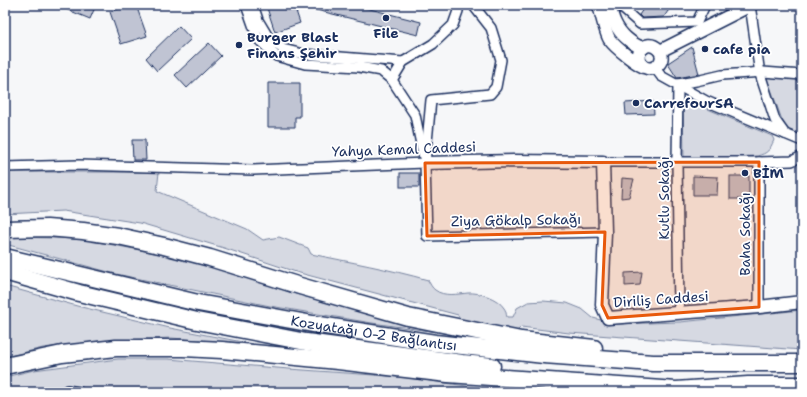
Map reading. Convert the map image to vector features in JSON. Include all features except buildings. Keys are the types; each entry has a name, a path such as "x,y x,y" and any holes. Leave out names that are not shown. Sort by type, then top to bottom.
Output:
{"highway":[{"path":"5,229 47,228 118,236 210,258 408,317 521,340 648,355 749,363 802,363"},
{"path":"5,252 68,272"},
{"name":"Kozyatağı O-2 Bağlantısı","path":"5,257 198,303 313,324 435,343 544,355 646,362 749,363"},
{"name":"Kozyatağı O-2 Bağlantısı","path":"5,272 79,293 190,320 306,342 462,363 556,373 653,381 748,385"},
{"path":"5,366 62,354 109,349 182,348 222,350 330,360 448,374 676,390 748,385 802,385"}],"street":[{"path":"246,5 258,39 276,56 305,64 359,67 381,71 392,80 415,115 425,163"},
{"path":"253,5 258,20 270,40 283,49 303,54 403,62"},
{"path":"392,80 403,62 433,44 453,26 458,11 458,5"},
{"path":"425,163 431,100 490,94 496,87 501,60 491,28 472,5"},
{"path":"599,5 610,40 628,57 650,68 661,62 662,54 657,48 650,45 643,48 638,54 639,62 650,68 661,76 678,84 706,101 802,141"},
{"path":"609,5 615,23 622,33 628,40 643,48"},
{"path":"621,5 623,10 640,24 697,22 705,5"},
{"path":"660,51 751,5 760,72 775,120 785,134"},
{"path":"678,84 722,75 760,72 802,75"},
{"name":"Kutlu Sokağı","path":"678,84 679,312"},
{"name":"Yahya Kemal Caddesi","path":"5,167 79,165 253,170 514,161 759,162 792,161 802,156"},
{"path":"792,161 802,164"},
{"name":"Diriliş Caddesi","path":"603,162 605,232 602,306 608,318 759,307 802,302"},
{"name":"Baha Sokağı","path":"759,162 759,307"},
{"name":"Ziya Gökalp Sokağı","path":"425,163 427,236 605,232"},
{"path":"67,392 67,390 79,392"}],"highlighted area":[{"path":"759,162 759,307 608,318 602,305 605,232 427,236 425,163"}],"shaded area":[{"path":"766,75 802,76 802,139 788,132 782,120"},
{"path":"683,100 772,136 774,140 771,147 766,153 757,156 684,158"},
{"path":"5,172 159,172 157,191 247,229 263,240 279,237 308,248 311,254 428,280 434,289 443,294 472,293 483,295 501,304 507,317 513,317 517,308 528,302 543,301 567,303 582,309 593,318 616,324 680,322 802,310 802,350 569,333 521,327 517,331 460,319 458,315 296,272 224,248 140,223 63,211 5,214"},
{"path":"5,237 87,240 166,255 216,268 296,294 381,318 445,331 445,333 372,323 270,306 116,274 5,244"},
{"path":"5,286 77,306 170,328 253,344 171,338 100,341 43,348 5,357"},
{"path":"118,359 168,359 402,377 488,389 528,392 119,392 68,386 5,392 5,377 34,370"}],"place":[{"name":"File","path":"386,18"},
{"name":"Burger Blast Finans Şehir","path":"239,45"},
{"name":"cafe pia","path":"705,49"},
{"name":"CarrefourSA","path":"636,103"},
{"name":"BİM","path":"745,173"}]}
